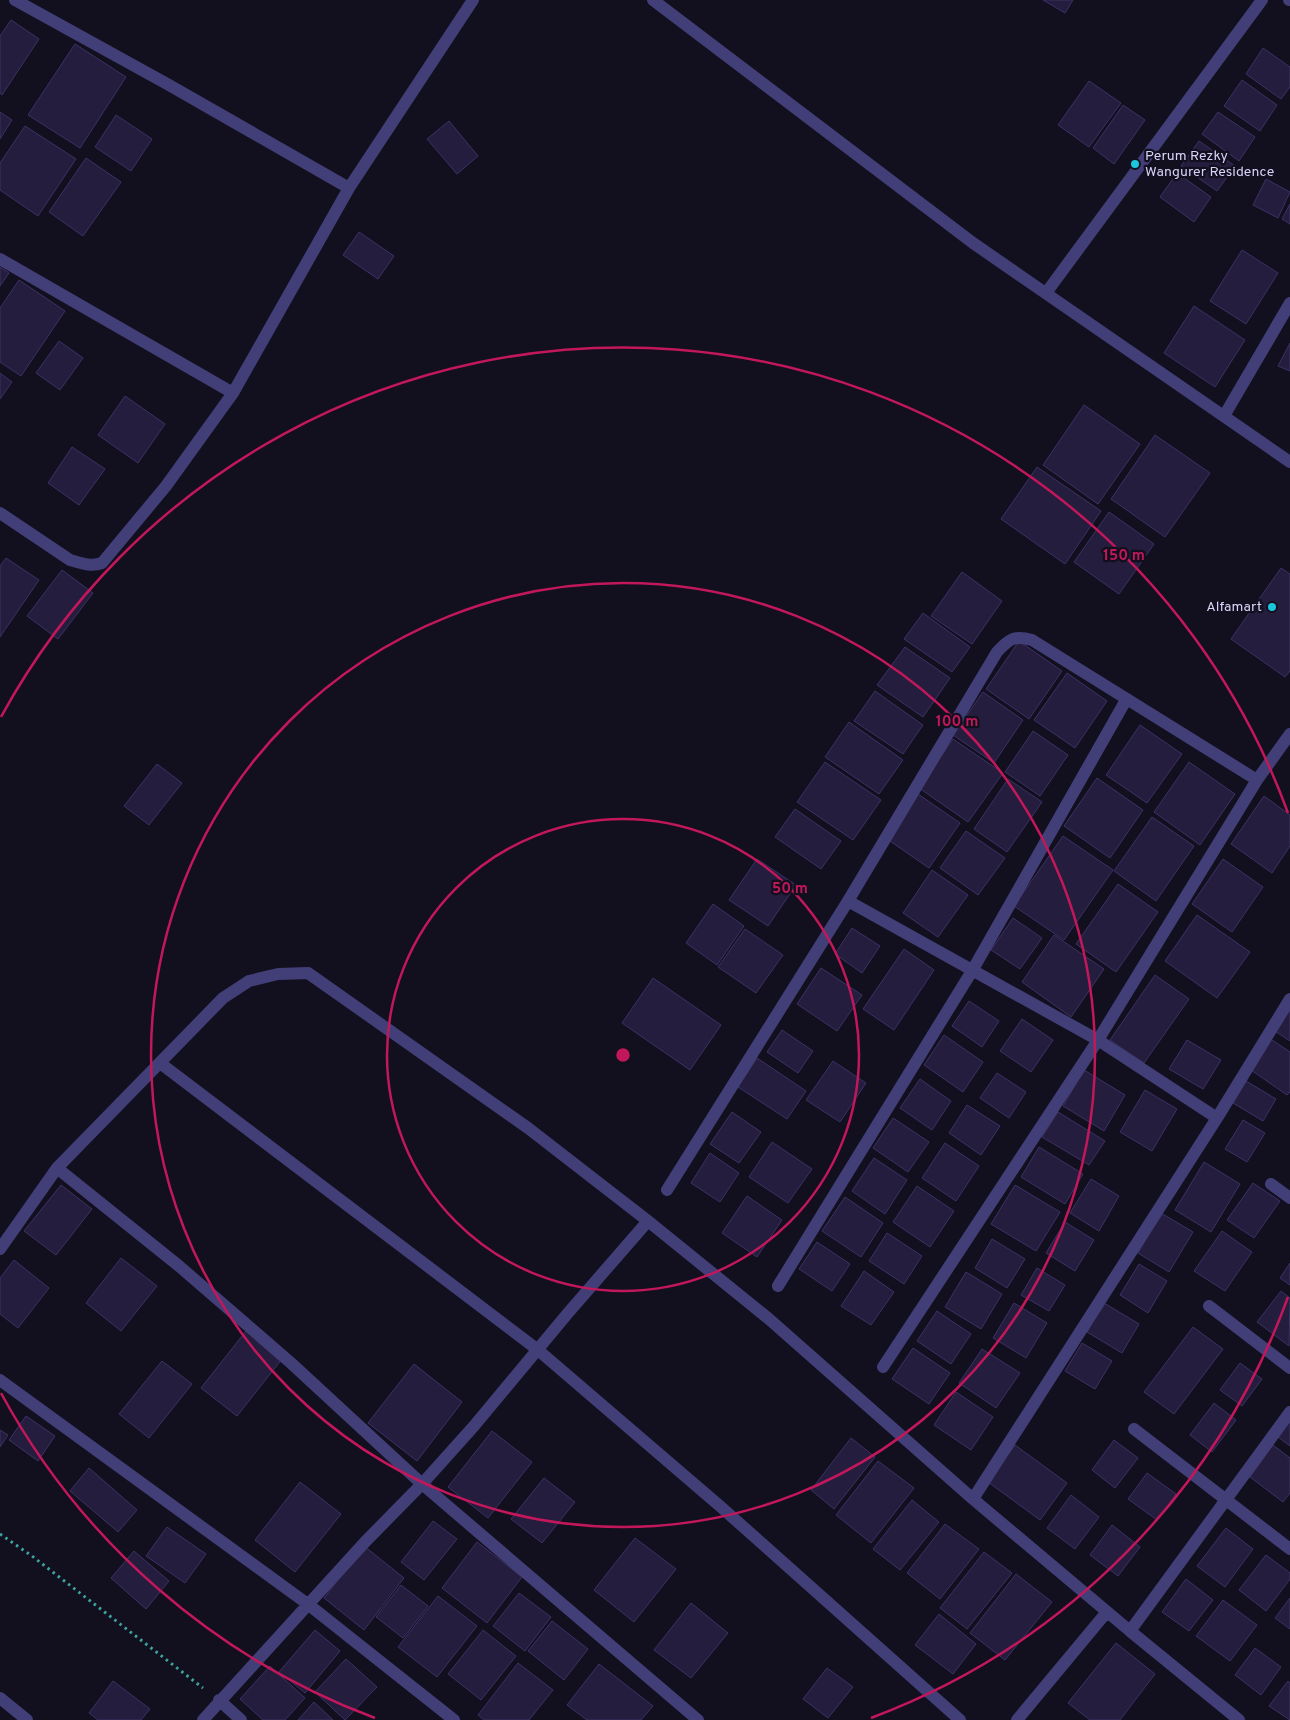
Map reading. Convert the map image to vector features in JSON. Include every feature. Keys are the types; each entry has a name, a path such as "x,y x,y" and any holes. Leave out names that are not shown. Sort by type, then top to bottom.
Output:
{"street":[{"path":"15,0 169,84 349,188"},
{"path":"0,513 70,560 82,564 102,563 166,486 233,393 349,188 473,0"},
{"path":"653,0 973,243 1290,462"},
{"path":"1046,293 1262,0"},
{"path":"0,259 233,393"},
{"path":"1224,416 1290,303"},
{"path":"667,1190 848,901 997,652 1009,639 1019,636 1032,640 1257,780"},
{"path":"778,1286 972,971 1126,700"},
{"path":"883,1367 1098,1040 1257,780 1290,734"},
{"path":"848,901 1098,1040 1217,1118"},
{"path":"0,1249 57,1168 223,998 249,981 278,974 308,973 528,1128 648,1221 769,1319 973,1499 1106,1613 1240,1720"},
{"path":"973,1499 1217,1118 1290,998"},
{"path":"160,1063 538,1350 721,1507 960,1720"},
{"path":"57,1168 179,1266 269,1344 422,1484 698,1720"},
{"path":"1271,1184 1290,1198"},
{"path":"202,1720 364,1542 422,1484 648,1221"},
{"path":"1209,1306 1290,1368"},
{"path":"0,1380 309,1604 454,1720"},
{"path":"1130,1631 1290,1412"},
{"path":"1134,1429 1290,1549"},
{"path":"1017,1720 1106,1613"},
{"path":"0,1698 13,1716 27,1720"},
{"path":"219,1700 241,1720"}],"path":[{"path":"0,1534 32,1556 219,1700"}],"building":[{"path":"1043,0 1073,0 1065,13"},
{"path":"11,20 39,39 2,95 0,93 0,36"},
{"path":"75,44 126,77 80,148 28,115"},
{"path":"1263,48 1290,67 1290,87 1281,99 1246,74"},
{"path":"1242,80 1277,105 1260,131 1224,106"},
{"path":"1089,81 1121,103 1089,147 1058,125"},
{"path":"1123,105 1145,120 1114,164 1093,148"},
{"path":"0,112 12,120 0,139"},
{"path":"1218,112 1255,137 1239,161 1202,134"},
{"path":"116,115 152,139 131,171 95,147"},
{"path":"449,121 478,156 457,174 427,139"},
{"path":"25,126 76,159 38,216 0,190 0,163"},
{"path":"1199,141 1235,166 1217,191 1181,166"},
{"path":"86,158 121,182 83,236 49,212"},
{"path":"1177,173 1211,197 1194,222 1160,197"},
{"path":"1266,179 1290,192 1278,218 1253,205"},
{"path":"1290,204 1290,224 1282,219"},
{"path":"359,232 394,256 378,279 343,255"},
{"path":"1242,250 1278,273 1246,324 1210,301"},
{"path":"0,267 9,273 0,286"},
{"path":"19,280 65,311 21,376 0,362 0,308"},
{"path":"1194,306 1245,340 1215,387 1164,353"},
{"path":"59,341 83,358 60,390 36,373"},
{"path":"1290,343 1290,371 1278,366"},
{"path":"0,373 12,382 0,399"},
{"path":"125,396 165,424 138,463 98,435"},
{"path":"1084,405 1140,444 1098,504 1043,465"},
{"path":"1155,435 1210,473 1165,537 1111,499"},
{"path":"72,447 105,469 79,505 48,483"},
{"path":"1037,467 1101,511 1065,564 1001,519"},
{"path":"1109,512 1154,544 1119,594 1074,562"},
{"path":"6,558 39,580 0,637 0,566"},
{"name":"Alfamart","path":"1281,568 1290,574 1290,671 1285,677 1231,639"},
{"path":"62,570 93,593 58,639 27,616"},
{"path":"962,572 1002,601 972,644 931,616"},
{"path":"923,613 970,647 952,672 904,639"},
{"path":"1019,641 1062,671 1029,719 986,689"},
{"path":"905,647 950,678 923,717 877,685"},
{"path":"1067,673 1107,701 1075,748 1034,720"},
{"path":"875,691 923,725 903,754 854,721"},
{"path":"983,692 1023,720 994,763 953,735"},
{"path":"849,722 903,760 879,794 825,757"},
{"path":"1140,725 1182,754 1147,803 1106,775"},
{"path":"1033,731 1068,755 1040,796 1005,772"},
{"path":"953,739 1003,773 968,822 919,788"},
{"path":"825,762 881,800 853,840 797,802"},
{"path":"1189,762 1235,794 1200,845 1154,812"},
{"path":"157,764 182,783 149,825 124,806"},
{"path":"1097,778 1143,810 1110,858 1064,826"},
{"path":"1008,779 1042,802 1007,852 974,829"},
{"path":"918,794 960,823 929,868 887,839"},
{"path":"1264,796 1290,815 1290,846 1272,873 1231,844"},
{"path":"795,809 841,841 821,869 775,837"},
{"path":"1152,817 1194,846 1156,901 1114,871"},
{"path":"966,831 1005,858 978,895 940,868"},
{"path":"1063,836 1113,870 1064,940 1014,906"},
{"path":"757,859 796,885 768,926 729,900"},
{"path":"1223,859 1263,887 1232,932 1192,904"},
{"path":"932,870 968,895 938,937 903,913"},
{"path":"1118,884 1158,912 1116,972 1076,944"},
{"path":"713,904 744,926 717,965 686,943"},
{"path":"1197,915 1250,952 1217,998 1165,961"},
{"path":"1013,918 1042,938 1020,969 991,950"},
{"path":"852,928 880,946 862,973 835,954"},
{"path":"745,929 783,955 756,993 718,967"},
{"path":"1054,935 1104,969 1071,1017 1022,982"},
{"path":"904,949 934,970 894,1030 863,1009"},
{"path":"821,968 862,995 837,1031 797,1004"},
{"path":"1155,975 1189,999 1144,1063 1110,1040"},
{"path":"653,978 721,1025 690,1070 622,1023"},
{"path":"969,1001 999,1021 982,1047 952,1026"},
{"path":"1290,1009 1290,1041 1275,1031"},
{"path":"1022,1019 1053,1040 1031,1072 1000,1051"},
{"path":"782,1030 813,1051 798,1073 767,1052"},
{"path":"944,1035 983,1062 963,1092 924,1065"},
{"path":"1269,1038 1290,1052 1290,1092 1287,1095 1248,1068"},
{"path":"1187,1040 1221,1060 1203,1089 1169,1069"},
{"path":"757,1058 806,1091 787,1119 738,1087"},
{"path":"833,1061 866,1083 840,1122 806,1100"},
{"path":"1084,1070 1125,1095 1104,1131 1063,1106"},
{"path":"997,1073 1026,1092 1009,1118 980,1098"},
{"path":"920,1079 951,1101 932,1130 900,1108"},
{"path":"1246,1081 1276,1099 1263,1121 1233,1103"},
{"path":"1145,1090 1177,1109 1152,1151 1120,1132"},
{"path":"967,1105 1000,1126 981,1155 949,1133"},
{"path":"732,1112 761,1132 739,1163 710,1144"},
{"path":"1058,1112 1105,1141 1089,1165 1042,1137"},
{"path":"893,1118 929,1142 908,1172 873,1148"},
{"path":"1243,1120 1265,1133 1247,1162 1225,1149"},
{"path":"772,1142 812,1169 788,1203 749,1177"},
{"path":"945,1143 979,1166 956,1201 922,1178"},
{"path":"1039,1147 1083,1174 1065,1204 1021,1177"},
{"path":"710,1153 739,1173 720,1202 691,1183"},
{"path":"874,1158 907,1180 885,1214 852,1191"},
{"path":"1204,1162 1240,1184 1211,1232 1175,1210"},
{"path":"1091,1179 1119,1196 1099,1231 1070,1213"},
{"path":"1253,1183 1280,1201 1254,1238 1227,1220"},
{"path":"61,1185 92,1209 56,1255 24,1231"},
{"path":"1015,1185 1060,1212 1036,1251 991,1224"},
{"path":"917,1186 954,1211 930,1247 893,1222"},
{"path":"747,1196 782,1220 757,1257 722,1233"},
{"path":"845,1197 883,1223 861,1257 822,1231"},
{"path":"1161,1213 1193,1232 1169,1272 1138,1253"},
{"path":"1065,1222 1094,1240 1075,1271 1046,1253"},
{"path":"1222,1231 1252,1252 1225,1291 1194,1271"},
{"path":"887,1233 922,1256 904,1284 869,1261"},
{"path":"992,1239 1025,1259 1007,1288 975,1268"},
{"path":"817,1242 850,1264 832,1291 799,1269"},
{"path":"121,1258 157,1286 121,1331 86,1303"},
{"path":"14,1260 49,1288 18,1328 0,1314 0,1278"},
{"path":"1290,1263 1290,1285 1280,1278"},
{"path":"1139,1264 1167,1281 1148,1313 1120,1295"},
{"path":"1037,1268 1065,1285 1049,1311 1021,1295"},
{"path":"864,1271 894,1292 871,1325 841,1306"},
{"path":"966,1272 1002,1294 981,1329 945,1307"},
{"path":"1281,1291 1290,1298 1289,1346 1257,1322"},
{"path":"1014,1303 1047,1323 1026,1358 993,1338"},
{"path":"1104,1303 1139,1324 1122,1353 1087,1332"},
{"path":"937,1311 971,1334 951,1364 917,1341"},
{"path":"1193,1327 1223,1349 1174,1414 1144,1392"},
{"path":"246,1331 282,1359 237,1416 201,1388"},
{"path":"1082,1343 1112,1361 1095,1389 1065,1371"},
{"path":"913,1348 950,1373 929,1404 892,1379"},
{"path":"982,1349 1020,1373 996,1408 959,1383"},
{"path":"162,1361 192,1384 149,1438 119,1414"},
{"path":"1240,1363 1262,1379 1242,1406 1220,1390"},
{"path":"414,1364 462,1402 417,1461 368,1423"},
{"path":"956,1392 993,1417 971,1450 934,1425"},
{"path":"1214,1403 1236,1420 1212,1452 1190,1435"},
{"path":"26,1416 55,1436 38,1461 9,1440"},
{"path":"1290,1421 1290,1446 1278,1437"},
{"path":"0,1430 8,1435 0,1447"},
{"path":"492,1431 532,1462 488,1518 448,1487"},
{"path":"851,1438 875,1457 834,1509 811,1490"},
{"path":"1114,1440 1138,1458 1115,1488 1092,1470"},
{"path":"1015,1445 1067,1483 1040,1520 988,1482"},
{"path":"1273,1445 1290,1458 1290,1493 1283,1502 1250,1477"},
{"path":"878,1461 914,1488 871,1543 836,1515"},
{"path":"89,1468 137,1510 118,1532 70,1491"},
{"path":"1147,1473 1176,1494 1157,1520 1128,1499"},
{"path":"544,1478 575,1502 542,1543 511,1519"},
{"path":"300,1482 341,1514 295,1572 255,1540"},
{"path":"1071,1495 1099,1517 1075,1549 1047,1528"},
{"path":"912,1500 939,1522 900,1570 873,1549"},
{"path":"433,1521 457,1539 424,1580 401,1562"},
{"path":"945,1524 979,1549 940,1599 907,1573"},
{"path":"1112,1525 1140,1547 1118,1576 1090,1555"},
{"path":"167,1527 206,1554 185,1583 146,1556"},
{"path":"1226,1528 1253,1549 1225,1587 1197,1566"},
{"path":"635,1538 676,1569 634,1622 594,1590"},
{"path":"477,1542 522,1577 487,1623 442,1588"},
{"path":"364,1546 404,1578 364,1630 324,1598"},
{"path":"134,1551 169,1581 146,1609 111,1578"},
{"path":"984,1552 1012,1573 967,1629 940,1608"},
{"path":"1266,1555 1290,1573 1290,1579 1266,1611 1239,1590"},
{"path":"1016,1574 1052,1602 1005,1660 970,1633"},
{"path":"1186,1579 1213,1600 1189,1631 1162,1612"},
{"path":"401,1585 428,1606 403,1638 376,1617"},
{"path":"519,1593 551,1617 525,1651 493,1626"},
{"path":"438,1596 477,1626 437,1677 398,1647"},
{"path":"1290,1598 1290,1629 1275,1618"},
{"path":"1223,1600 1257,1625 1230,1661 1196,1636"},
{"path":"691,1603 728,1633 691,1678 654,1650"},
{"path":"939,1614 976,1644 953,1674 915,1645"},
{"path":"552,1621 588,1649 564,1680 528,1651"},
{"path":"315,1630 340,1651 305,1693 279,1672"},
{"path":"483,1630 516,1656 481,1700 448,1674"},
{"path":"1116,1643 1155,1674 1120,1720 1090,1720 1068,1703"},
{"path":"1255,1648 1281,1667 1261,1695 1235,1675"},
{"path":"346,1659 377,1687 345,1720 315,1692"},
{"path":"518,1663 553,1690 529,1720 484,1720 478,1715"},
{"path":"599,1664 653,1706 641,1720 587,1720 567,1705"},
{"path":"270,1666 305,1698 285,1720 263,1720 240,1699"},
{"path":"827,1668 853,1687 828,1718 803,1699"},
{"path":"113,1681 150,1709 141,1720 98,1720 89,1713"},
{"path":"1288,1681 1290,1683 1290,1720 1269,1706"},
{"path":"314,1702 333,1720 298,1720"}],"place":[{"name":"Perum Rezky Wangurer Residence","path":"1135,164"},
{"name":"Alfamart","path":"1272,607"}]}
